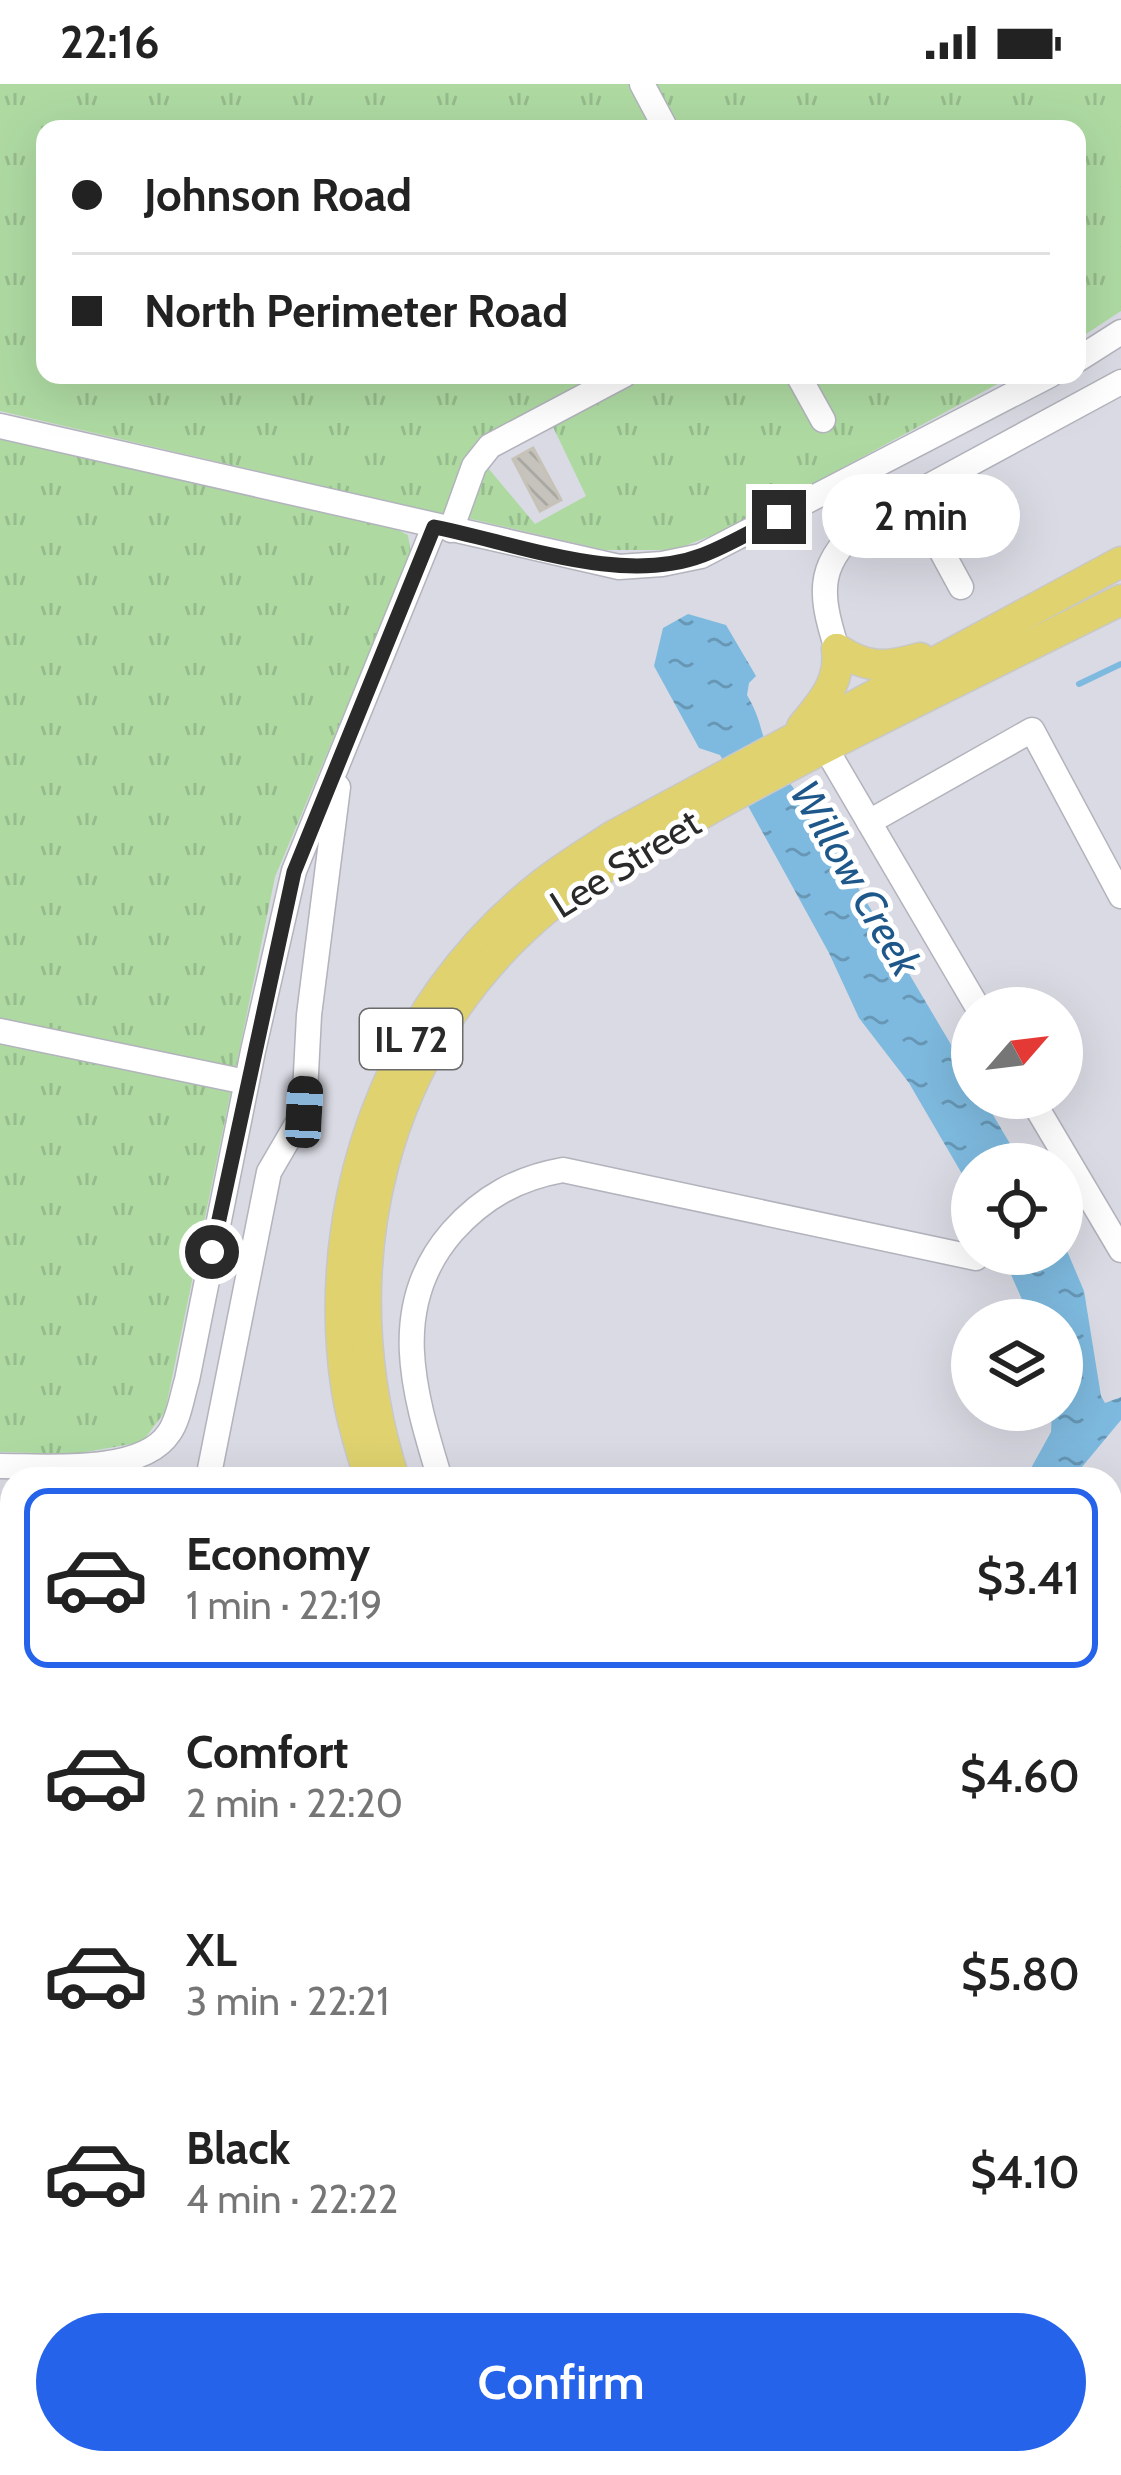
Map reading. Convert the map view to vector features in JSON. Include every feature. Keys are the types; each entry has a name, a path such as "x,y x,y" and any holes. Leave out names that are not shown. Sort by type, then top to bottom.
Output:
{"main road":[{"name":"Lee Street","path":"384,1467 367,1366 365,1263 374,1198 388,1145 418,1071 477,980 551,905 733,783 1121,562"},
{"name":"Lee Street","path":"784,751 826,747 1121,600"},
{"path":"837,649 862,665 880,668 972,643"},
{"path":"784,751 831,692 838,672 837,649"},
{"name":"Lee Street","path":"378,1467 360,1445 347,1393 342,1338 344,1246 350,1198 367,1137 404,1050 460,967 539,886 615,835 733,783"}],"street":[{"path":"642,84 661,120"},
{"path":"1086,354 1121,332"},
{"path":"837,649 826,616 825,575 840,544 868,519 1121,382"},
{"path":"0,1466 89,1466 150,1453 170,1432 187,1380 246,1082 294,872 342,754 474,466 490,446 607,384"},
{"path":"803,384 824,421"},
{"path":"0,426 620,567 701,556 1033,384"},
{"path":"910,495 961,587"},
{"path":"869,822 1032,730 1121,896"},
{"path":"826,747 966,987"},
{"path":"210,1467 269,1172 304,1112 309,1015 342,754"},
{"path":"0,1031 246,1082"},
{"path":"1043,1119 1121,1250"},
{"path":"436,1467 413,1372 418,1287 433,1254 461,1222 494,1194 530,1176 563,1170 951,1253"}],"shaded area":[{"path":"0,84 1121,84 1121,1467 0,1467"}],"green space":[{"path":"0,84 1121,84 1121,311 1086,334 1086,120 36,120 36,384 997,384 731,528 674,550 605,550 467,518 466,504 488,468 535,524 586,496 544,408 480,445 445,515 0,411"},
{"path":"0,437 392,527 408,535 411,554 275,877 165,1412 142,1442 75,1454 0,1452"}],"water":[{"path":"688,614 726,625 756,676 747,695 771,753 812,810 951,1045 951,1119 995,1119 1010,1143 951,1143 951,1155 909,1083 859,1018 829,953 720,755 699,748 654,666 663,628"},
{"path":"1011,1275 1077,1275 1084,1291 1101,1396 1105,1403 1121,1397 1121,1420 1082,1467 1032,1467 1051,1431 1083,1431 1083,1299 1022,1299"}],"building":[{"path":"533,448 561,500 540,511 513,459"}],"waterway":[{"path":"1079,684 1121,664"}],"route":[{"path":"212,1252 294,872 434,527 620,567 701,556 779,517"}],"water label":[{"name":"Willow Creek","path":"856,878"}]}
